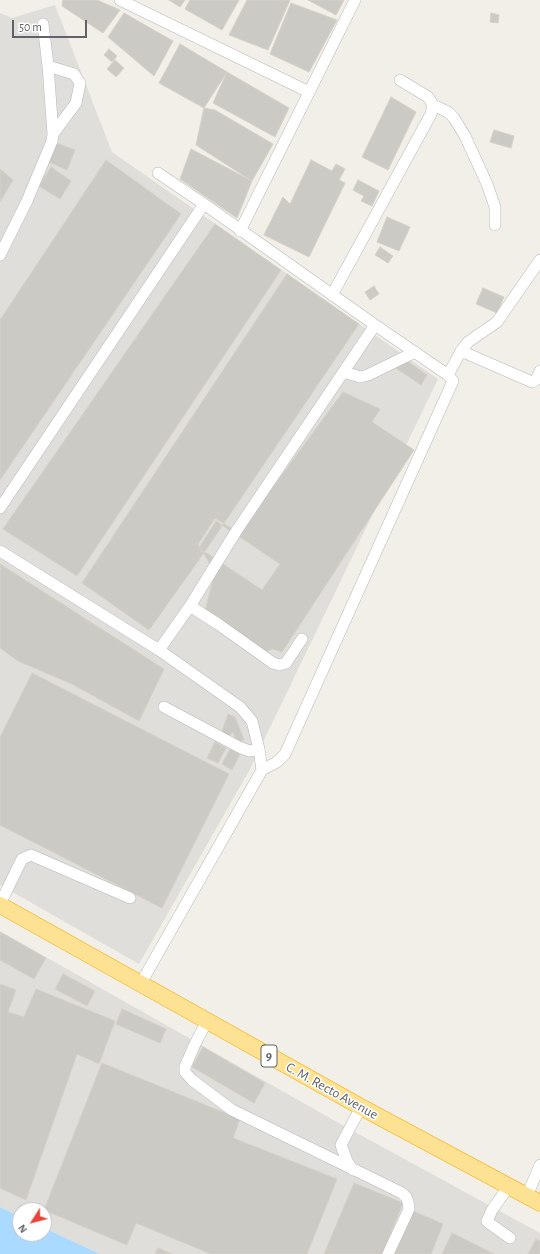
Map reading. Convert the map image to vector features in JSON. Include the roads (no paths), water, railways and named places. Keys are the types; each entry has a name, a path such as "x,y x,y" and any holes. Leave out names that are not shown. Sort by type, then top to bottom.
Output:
{"highway":[{"name":"C. M. Recto Avenue","path":"0,904 362,1107 534,1200"}],"lane":[{"path":"120,0 309,92"},
{"path":"240,231 355,0"},
{"path":"0,255 27,201 50,147 53,134 43,24"},
{"path":"48,66 74,74 80,83 76,103 53,134"},
{"path":"400,80 428,97 433,105 448,112 454,118 465,136 487,184 495,207 495,225"},
{"path":"332,295 431,114 433,105"},
{"path":"141,983 262,770 277,762 285,754 453,383 452,378 448,375 158,173"},
{"path":"0,508 204,204"},
{"path":"448,375 461,351 468,342 497,322 540,260"},
{"path":"159,650 190,606 230,541 375,325"},
{"path":"461,351 532,382 536,380 540,371"},
{"path":"344,372 360,377 368,375 415,352"},
{"path":"0,551 159,650 245,711 252,721 259,749 262,770"},
{"path":"190,606 273,663 286,663 302,639"},
{"path":"164,707 241,748 250,751 259,749"},
{"path":"0,904 22,859 31,855 130,898"},
{"path":"207,1021 185,1067 186,1072 192,1080 232,1110 402,1193 408,1202 409,1209 388,1254"},
{"path":"354,1170 347,1161 341,1145 362,1107"},
{"path":"534,1200 540,1165"},
{"path":"509,1186 492,1210 487,1221 510,1238"}],"water":[{"path":"0,1207 12,1213 12,1242 52,1242 52,1232 100,1254 0,1254"}]}
